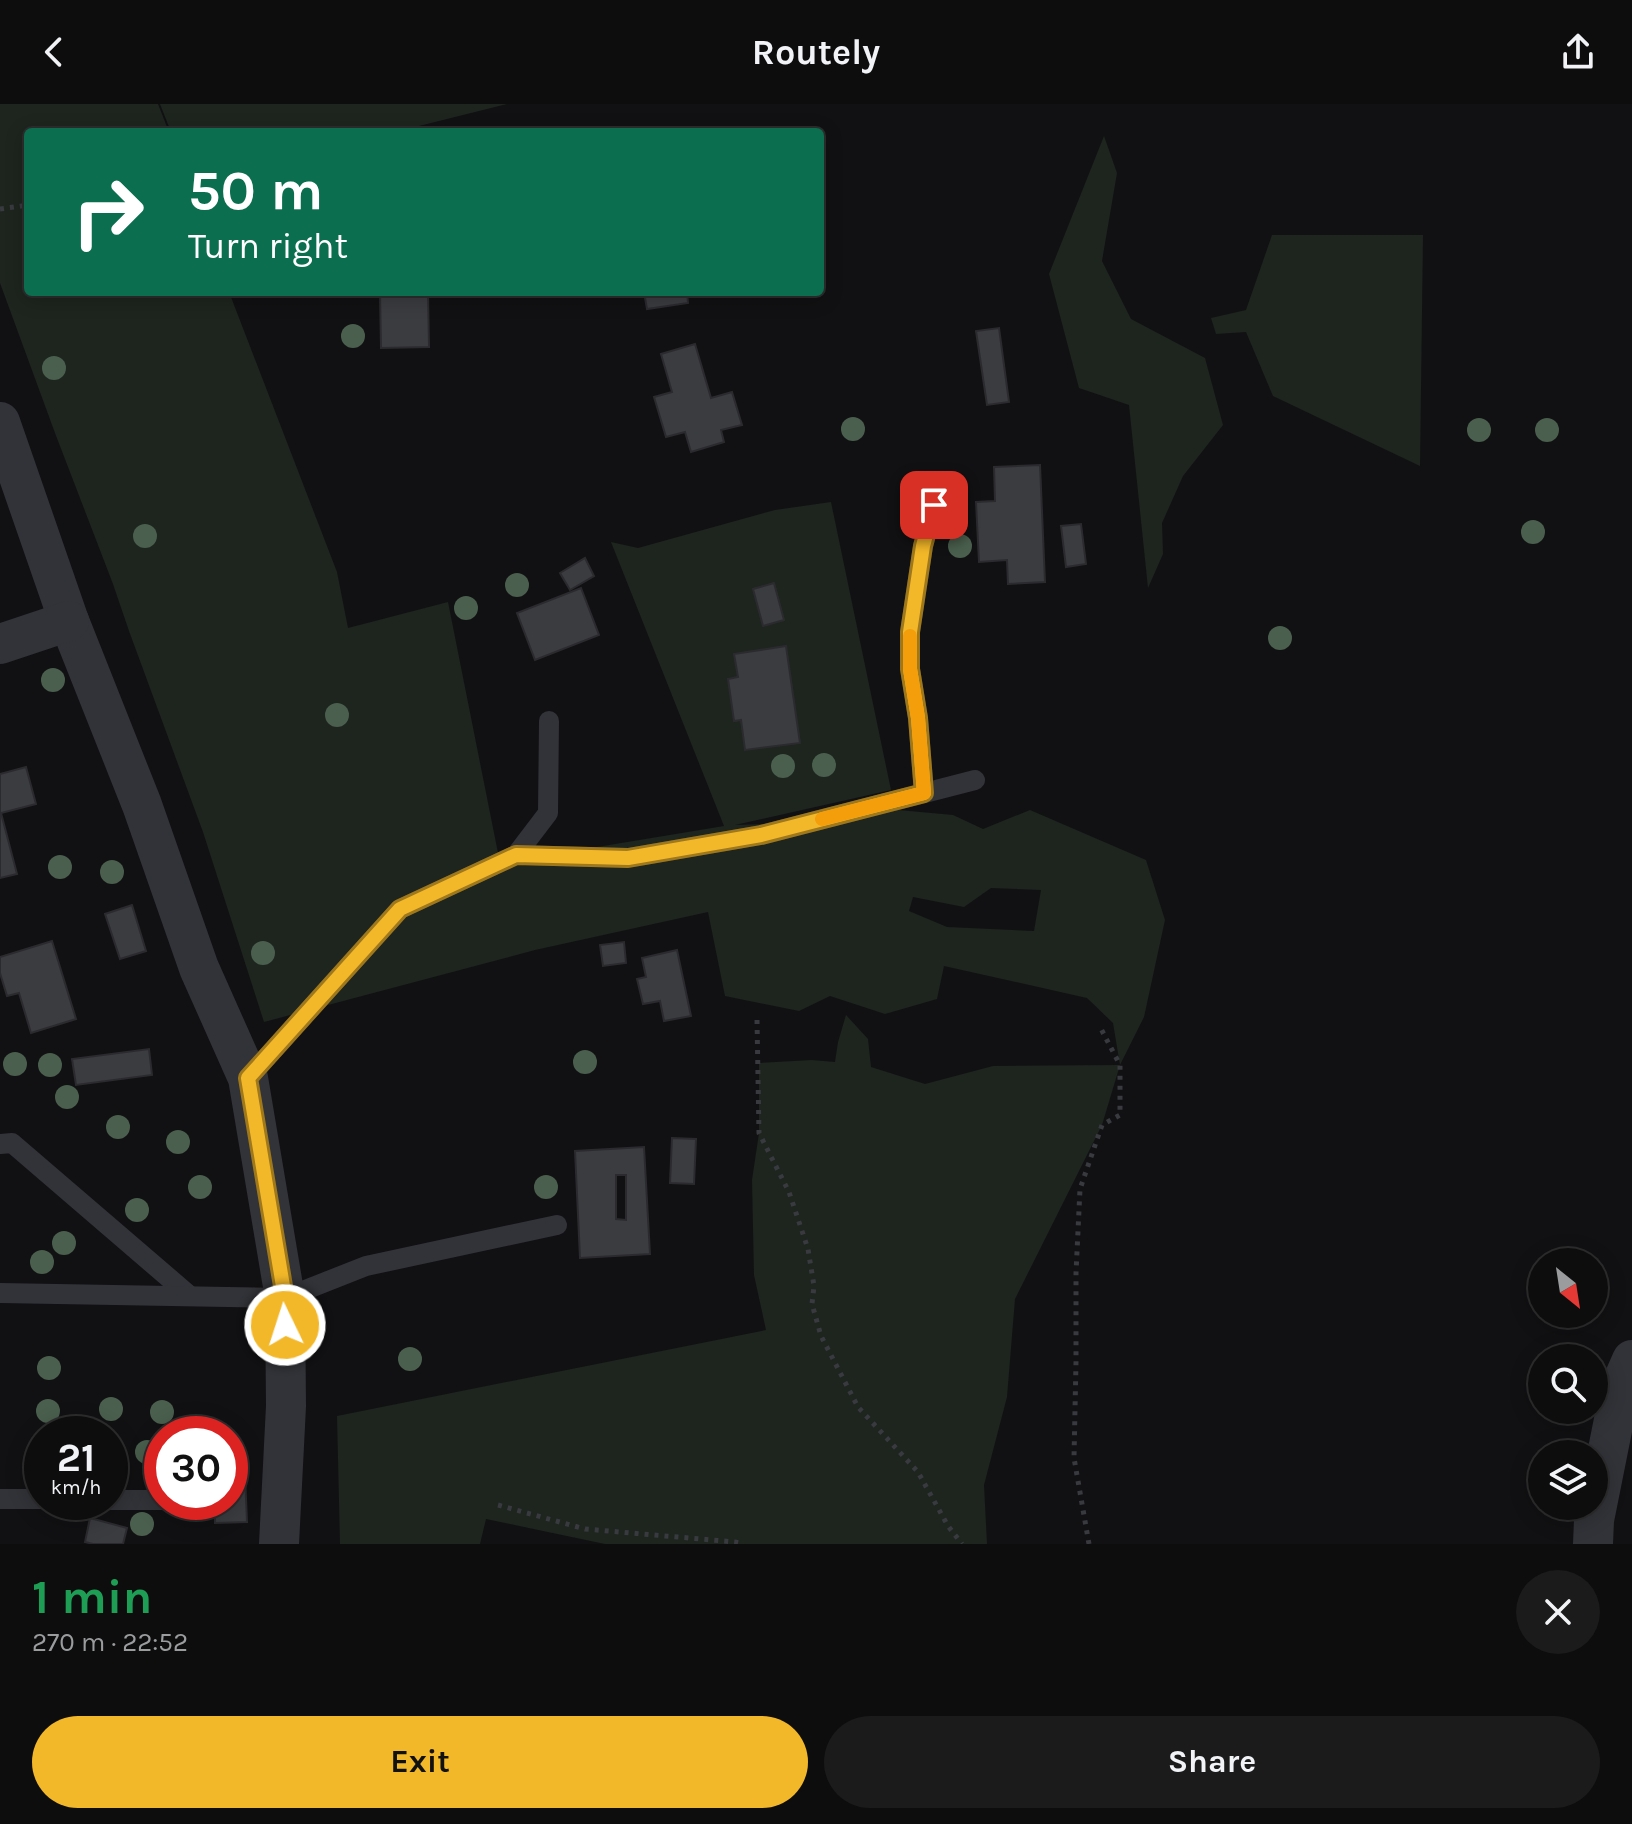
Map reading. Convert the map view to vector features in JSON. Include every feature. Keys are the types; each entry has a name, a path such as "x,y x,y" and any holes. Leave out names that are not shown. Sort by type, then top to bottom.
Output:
{"street":[{"path":"0,422 69,621 142,805 199,968 248,1078 285,1298 286,1406 279,1544"},
{"path":"0,644 69,621"},
{"path":"1593,1544 1594,1520 1621,1385 1632,1360"}],"lane":[{"path":"924,793 918,718 910,669 910,632 923,546 934,505"},
{"path":"516,855 548,813 549,721"},
{"path":"248,1078 400,909 516,855 628,858 761,835 975,780"},
{"path":"0,1144 12,1143 190,1296"},
{"path":"0,1293 285,1298 366,1266 557,1225"},
{"path":"0,1499 24,1499"}],"path":[{"path":"0,209 24,206"},
{"path":"757,1020 759,1133 789,1192 808,1249 814,1286 812,1304 821,1336 858,1407 918,1472 948,1526 962,1544"},
{"path":"1089,1544 1074,1458 1080,1189 1102,1125 1120,1115 1120,1065 1099,1025"},
{"path":"498,1505 585,1529 744,1544"}],"shaded area":[{"path":"0,104 158,104 167,128 24,128 24,296 231,296 337,572 348,628 448,602 500,863 724,826 611,542 638,548 775,510 831,502 891,790 735,825 849,821 877,808 953,815 983,829 1030,810 1146,860 1165,920 1144,1017 1120,1065 1113,1023 1087,998 944,966 937,999 885,1014 830,996 799,1011 725,996 708,912 535,950 264,1022 203,832 0,283","holes":["991,888 1041,890 1034,931 947,927 909,911 913,897 964,907"]},
{"path":"160,104 507,104 411,128 169,128"},
{"path":"1104,136 1117,173 1102,261 1131,319 1205,358 1223,425 1183,476 1162,523 1163,554 1148,588 1129,405 1079,388 1049,274"},
{"path":"1272,235 1423,235 1420,466 1273,396 1246,332 1216,334 1211,318 1246,310"},
{"path":"846,1015 868,1039 871,1067 925,1084 993,1066 1120,1065 1102,1125 1015,1299 1007,1397 984,1485 987,1544 605,1544 486,1519 480,1544 340,1544 337,1416 766,1330 754,1275 752,1180 759,1133 759,1063 835,1062"}],"building":[{"path":"380,296 428,296 429,347 381,348"},
{"path":"645,296 687,296 688,303 647,309"},
{"path":"999,328 1009,402 987,405 976,331"},
{"path":"695,344 711,398 732,392 742,425 721,430 724,442 691,452 685,432 666,437 654,397 672,392 661,354"},
{"path":"1040,465 1045,582 1008,584 1007,560 979,562 976,502 995,501 994,467"},
{"path":"1081,524 1086,564 1066,567 1061,526"},
{"path":"585,558 594,576 570,590 560,573"},
{"path":"774,583 784,620 763,626 753,589"},
{"path":"581,588 599,635 535,660 517,613"},
{"path":"786,646 800,743 745,750 741,720 734,721 728,679 738,677 734,654"},
{"path":"26,767 36,804 1,813 17,874 0,878 0,774"},
{"path":"132,905 146,951 120,959 105,914"},
{"path":"52,941 76,1019 31,1033 19,993 7,996 0,973 0,957"},
{"path":"624,942 626,963 603,966 600,945"},
{"path":"677,950 691,1016 664,1021 660,1001 643,1004 637,979 646,977 642,958"},
{"path":"149,1049 152,1075 76,1085 72,1059"},
{"path":"672,1138 696,1139 694,1184 670,1183"},
{"path":"644,1147 650,1254 580,1258 575,1151","holes":["616,1175 626,1175 626,1220 616,1219"]},
{"path":"90,1520 127,1528 123,1544 85,1542"},
{"path":"215,1520 247,1520 247,1522 215,1523"}],"slow traffic":[{"path":"822,819 924,793 918,718 910,669 910,636"}],"route":[{"path":"285,1325 285,1298 248,1078 400,909 516,855 628,858 761,835 924,793 918,718 910,669 910,632 923,546 934,505"}]}
